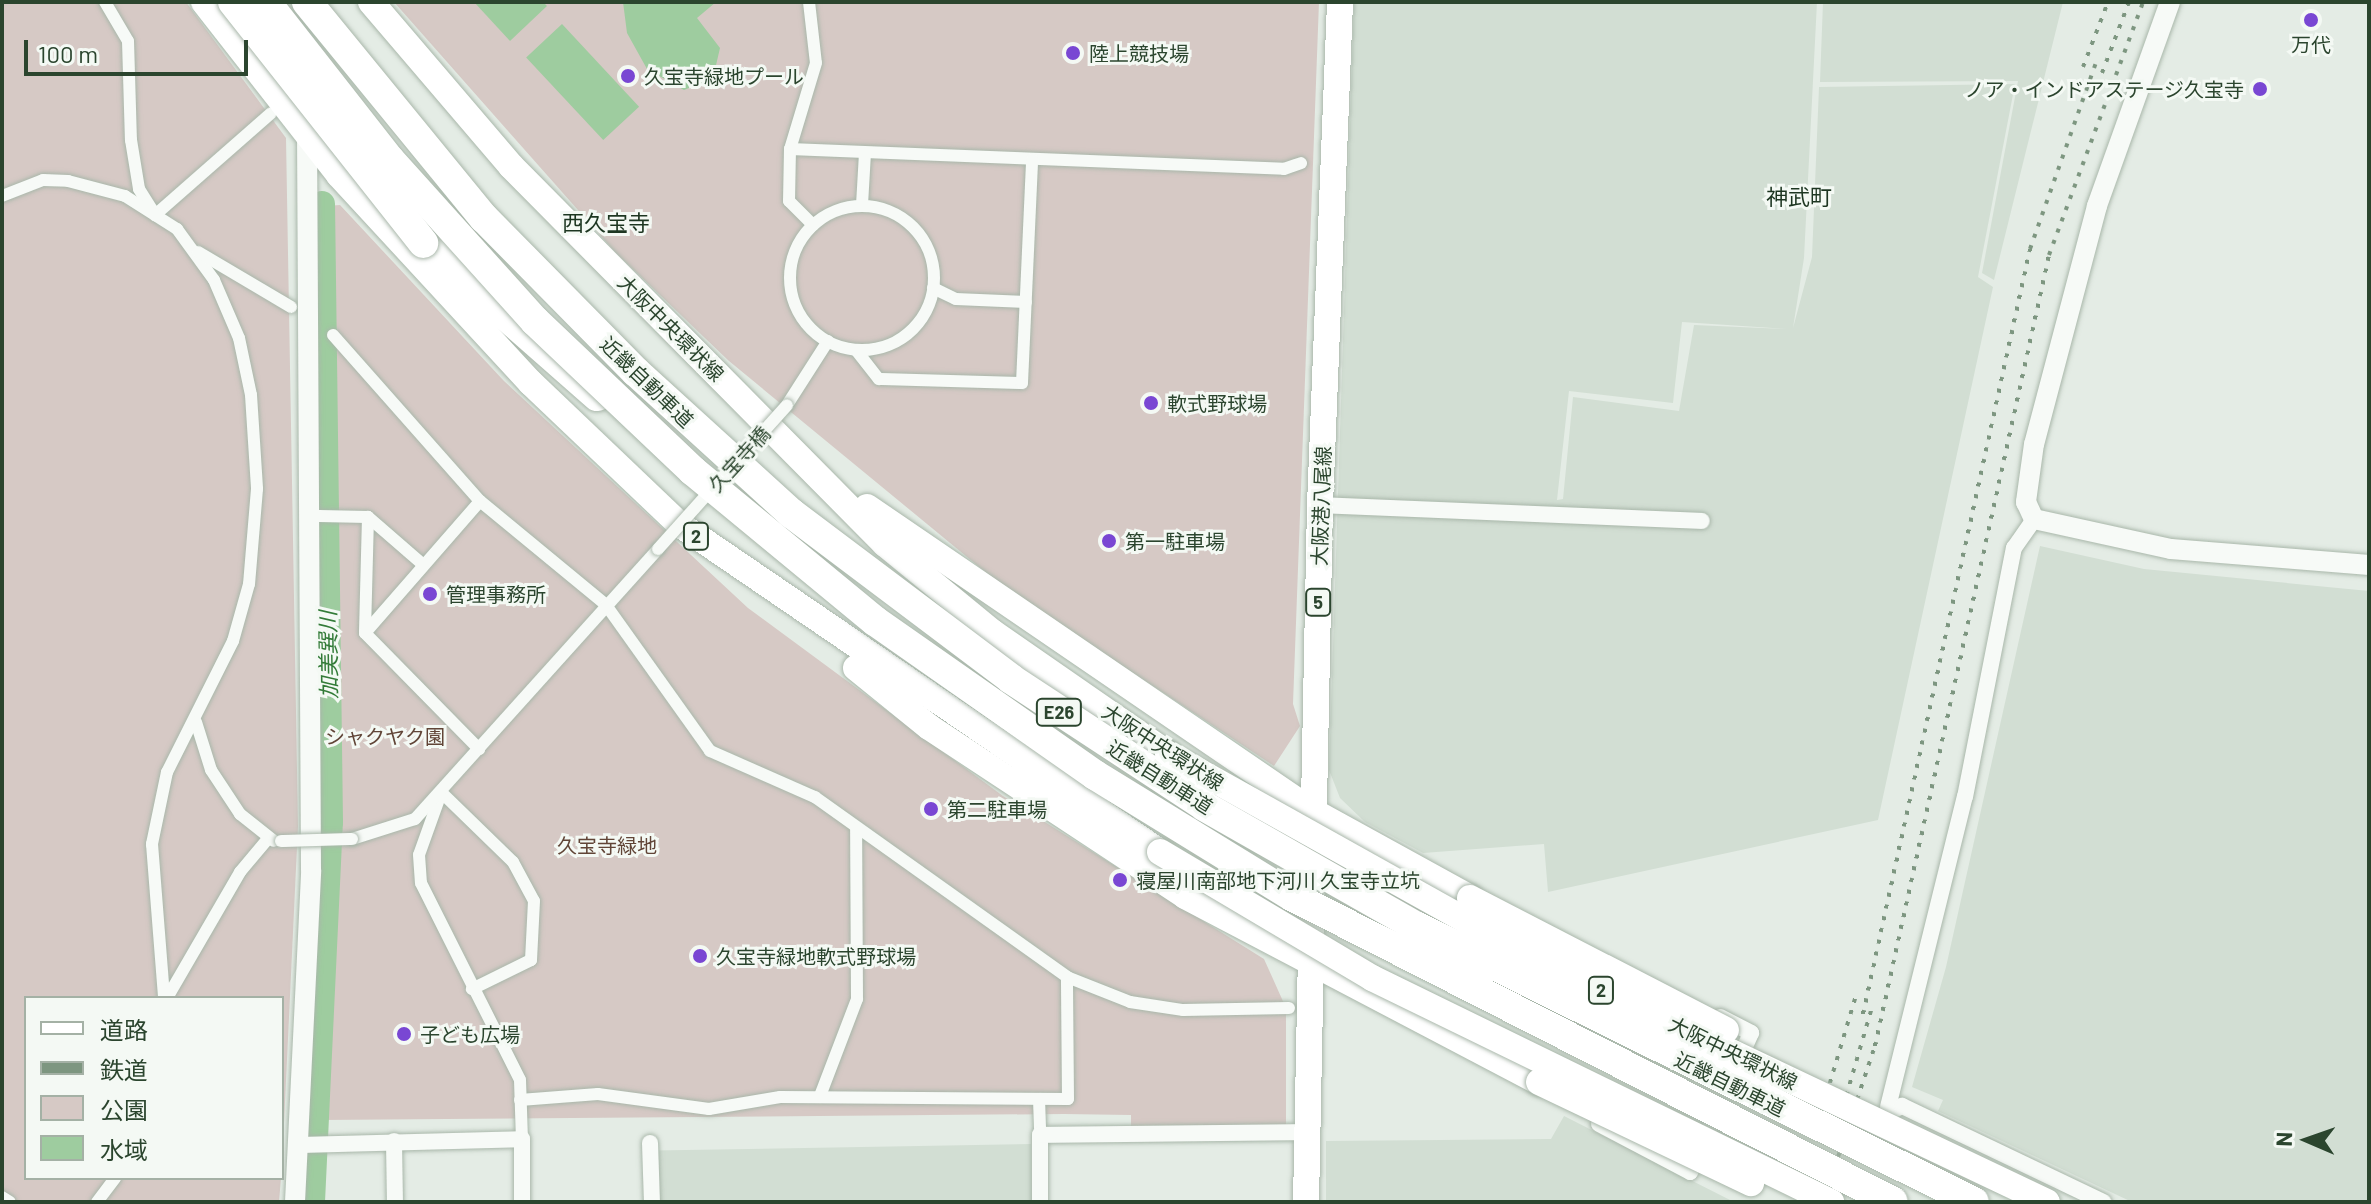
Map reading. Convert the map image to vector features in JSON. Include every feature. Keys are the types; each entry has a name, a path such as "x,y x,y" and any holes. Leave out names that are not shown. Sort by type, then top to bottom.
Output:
{"highway":[{"path":"233,2 423,243 504,319 693,471"},
{"name":"近畿自動車道","path":"266,2 458,238 693,471 875,621 1191,836 1429,970 1893,1202"},
{"name":"近畿自動車道","path":"307,2 484,218 636,372 791,513 998,670 1204,806 1417,927 1974,1202"}],"main road":[{"name":"2","path":"204,2 306,135 531,383 679,524 929,727 1185,896 1308,965 1539,1082 1791,1202"},
{"name":"大阪中央環状線","path":"371,2 511,166 813,467 885,544 992,632 1168,754 1531,957 2047,1202"},
{"name":"大阪港八尾線","path":"1306,1202 1308,965 1320,505 1340,2"},
{"name":"2","path":"813,467 980,590 1312,811 1470,898 1981,1156 2012,1187"},
{"name":"2","path":"679,524 1160,852 1372,978 1831,1202"}],"street":[{"path":"105,2 128,41 131,140 139,189 155,215"},
{"path":"295,1202 311,855 306,135 313,2"},
{"path":"809,2 816,63 790,149 789,201 813,225"},
{"path":"1855,1202 1888,1107 1972,768 2014,548 2034,519 2026,485 2064,330 2097,206 2170,2"},
{"path":"155,215 271,113"},
{"path":"790,149 1284,169 1301,163"},
{"path":"862,205 865,153"},
{"path":"856,350 907,334 933,288 931,258 917,230 892,212 862,205 813,225 794,253 791,287 802,319 828,341 856,350 879,379 1022,383 1032,159"},
{"path":"2,196 43,180 68,181 125,196 155,215 195,251 291,307"},
{"path":"165,996 152,844 167,772 196,722 249,584 257,489 239,338 195,251"},
{"path":"933,288 956,299 1026,302"},
{"path":"333,335 480,501 606,605 710,751 815,797 1067,977 1130,1002 1183,1010 1289,1008"},
{"name":"久宝寺橋","path":"442,793 787,405 828,341"},
{"path":"365,633 420,562 480,501"},
{"path":"1320,505 1702,521"},
{"path":"319,516 368,517 420,562"},
{"path":"368,517 365,633 479,749"},
{"path":"2034,519 2171,549 2369,565"},
{"path":"196,722 211,770 266,841"},
{"path":"266,841 352,839 407,823 442,793"},
{"path":"442,793 419,855 421,883 520,1080 522,1202"},
{"path":"442,793 513,862 534,901 531,960 472,989"},
{"path":"820,1096 857,999 856,828"},
{"path":"166,996 240,872 266,841"},
{"path":"1415,1018 1466,1055 1690,1172 1751,1033 1470,898"},
{"path":"520,1100 598,1094 709,1109 820,1096 949,1104 1068,1099 1067,977"},
{"path":"1039,1099 1040,1202"},
{"path":"1888,1107 1902,1106 2103,1202"},
{"path":"1040,1135 1307,1132"},
{"path":"298,1145 522,1139"},
{"path":"394,1141 395,1202"},
{"path":"650,1143 652,1202"},
{"path":"97,1202 114,1180"},
{"path":"2,1197 10,1202"}],"shaded area":[{"path":"1354,2 1817,2 1804,258 1793,328 1812,257 1819,87 2015,84 1978,277 1993,287 1878,820 1548,892 1544,844 1423,853 1365,822 1340,798 1329,770","holes":["1682,322 1788,329 1694,325 1679,411 1573,397 1563,499 1557,500 1569,391 1673,403"]},
{"path":"1823,2 2063,2 1994,280 1982,273 2018,81 1820,82"},
{"path":"2040,546 2144,569 2369,591 2369,1202 2132,1202 1938,1111 1943,1100 1912,1087 1946,967"},
{"path":"1564,1116 1734,1202 1326,1202 1326,1141 1551,1139"},
{"path":"1031,1144 1032,1202 656,1202 655,1151"}],"green space":[{"path":"2,2 186,2 286,138 298,826 284,1124 284,996 24,996 24,1180 281,1180 279,1202 2,1202"},
{"path":"394,2 1319,2 1293,704 1300,726 1274,766 1006,589 729,361 616,253"},
{"name":"久宝寺緑地","path":"340,205 504,381 748,608 1003,796 1264,959 1286,1008 1286,1127 1131,1127 1131,1115 1064,1114 321,1120 334,824 325,206"}],"water":[{"path":"474,2 543,2 547,6 510,41"},
{"path":"623,2 716,2 697,18 720,48 713,78 684,90 647,69 627,33"},
{"path":"562,24 639,107 603,140 526,57"}],"waterway":[{"name":"加美巽川","path":"312,1202 330,822 322,204"}],"railway":[{"path":"2083,67 2108,2"},
{"path":"2102,73 2129,2"},
{"path":"1823,1202 1875,1046 2049,255 2143,2"},
{"path":"1863,1014 2030,249 2098,57"},
{"path":"1823,1106 1856,995"},
{"path":"1843,1107 1873,1004"},
{"path":"1806,1202 1839,1091"}],"place":[{"name":"万代","path":"2311,20"},
{"name":"陸上競技場","path":"1073,53"},
{"name":"久宝寺緑地プール","path":"628,76"},
{"name":"ノア・インドアステージ久宝寺","path":"2260,89"},
{"name":"軟式野球場","path":"1151,403"},
{"name":"第一駐車場","path":"1109,541"},
{"name":"管理事務所","path":"430,594"},
{"name":"第二駐車場","path":"931,809"},
{"name":"寝屋川南部地下河川 久宝寺立坑","path":"1120,880"},
{"name":"久宝寺緑地軟式野球場","path":"700,956"},
{"name":"子ども広場","path":"404,1034"}],"district":[{"name":"神武町","path":"1799,197"},
{"name":"西久宝寺","path":"606,223"}],"park label":[{"name":"シャクヤク園","path":"385,736"}]}
